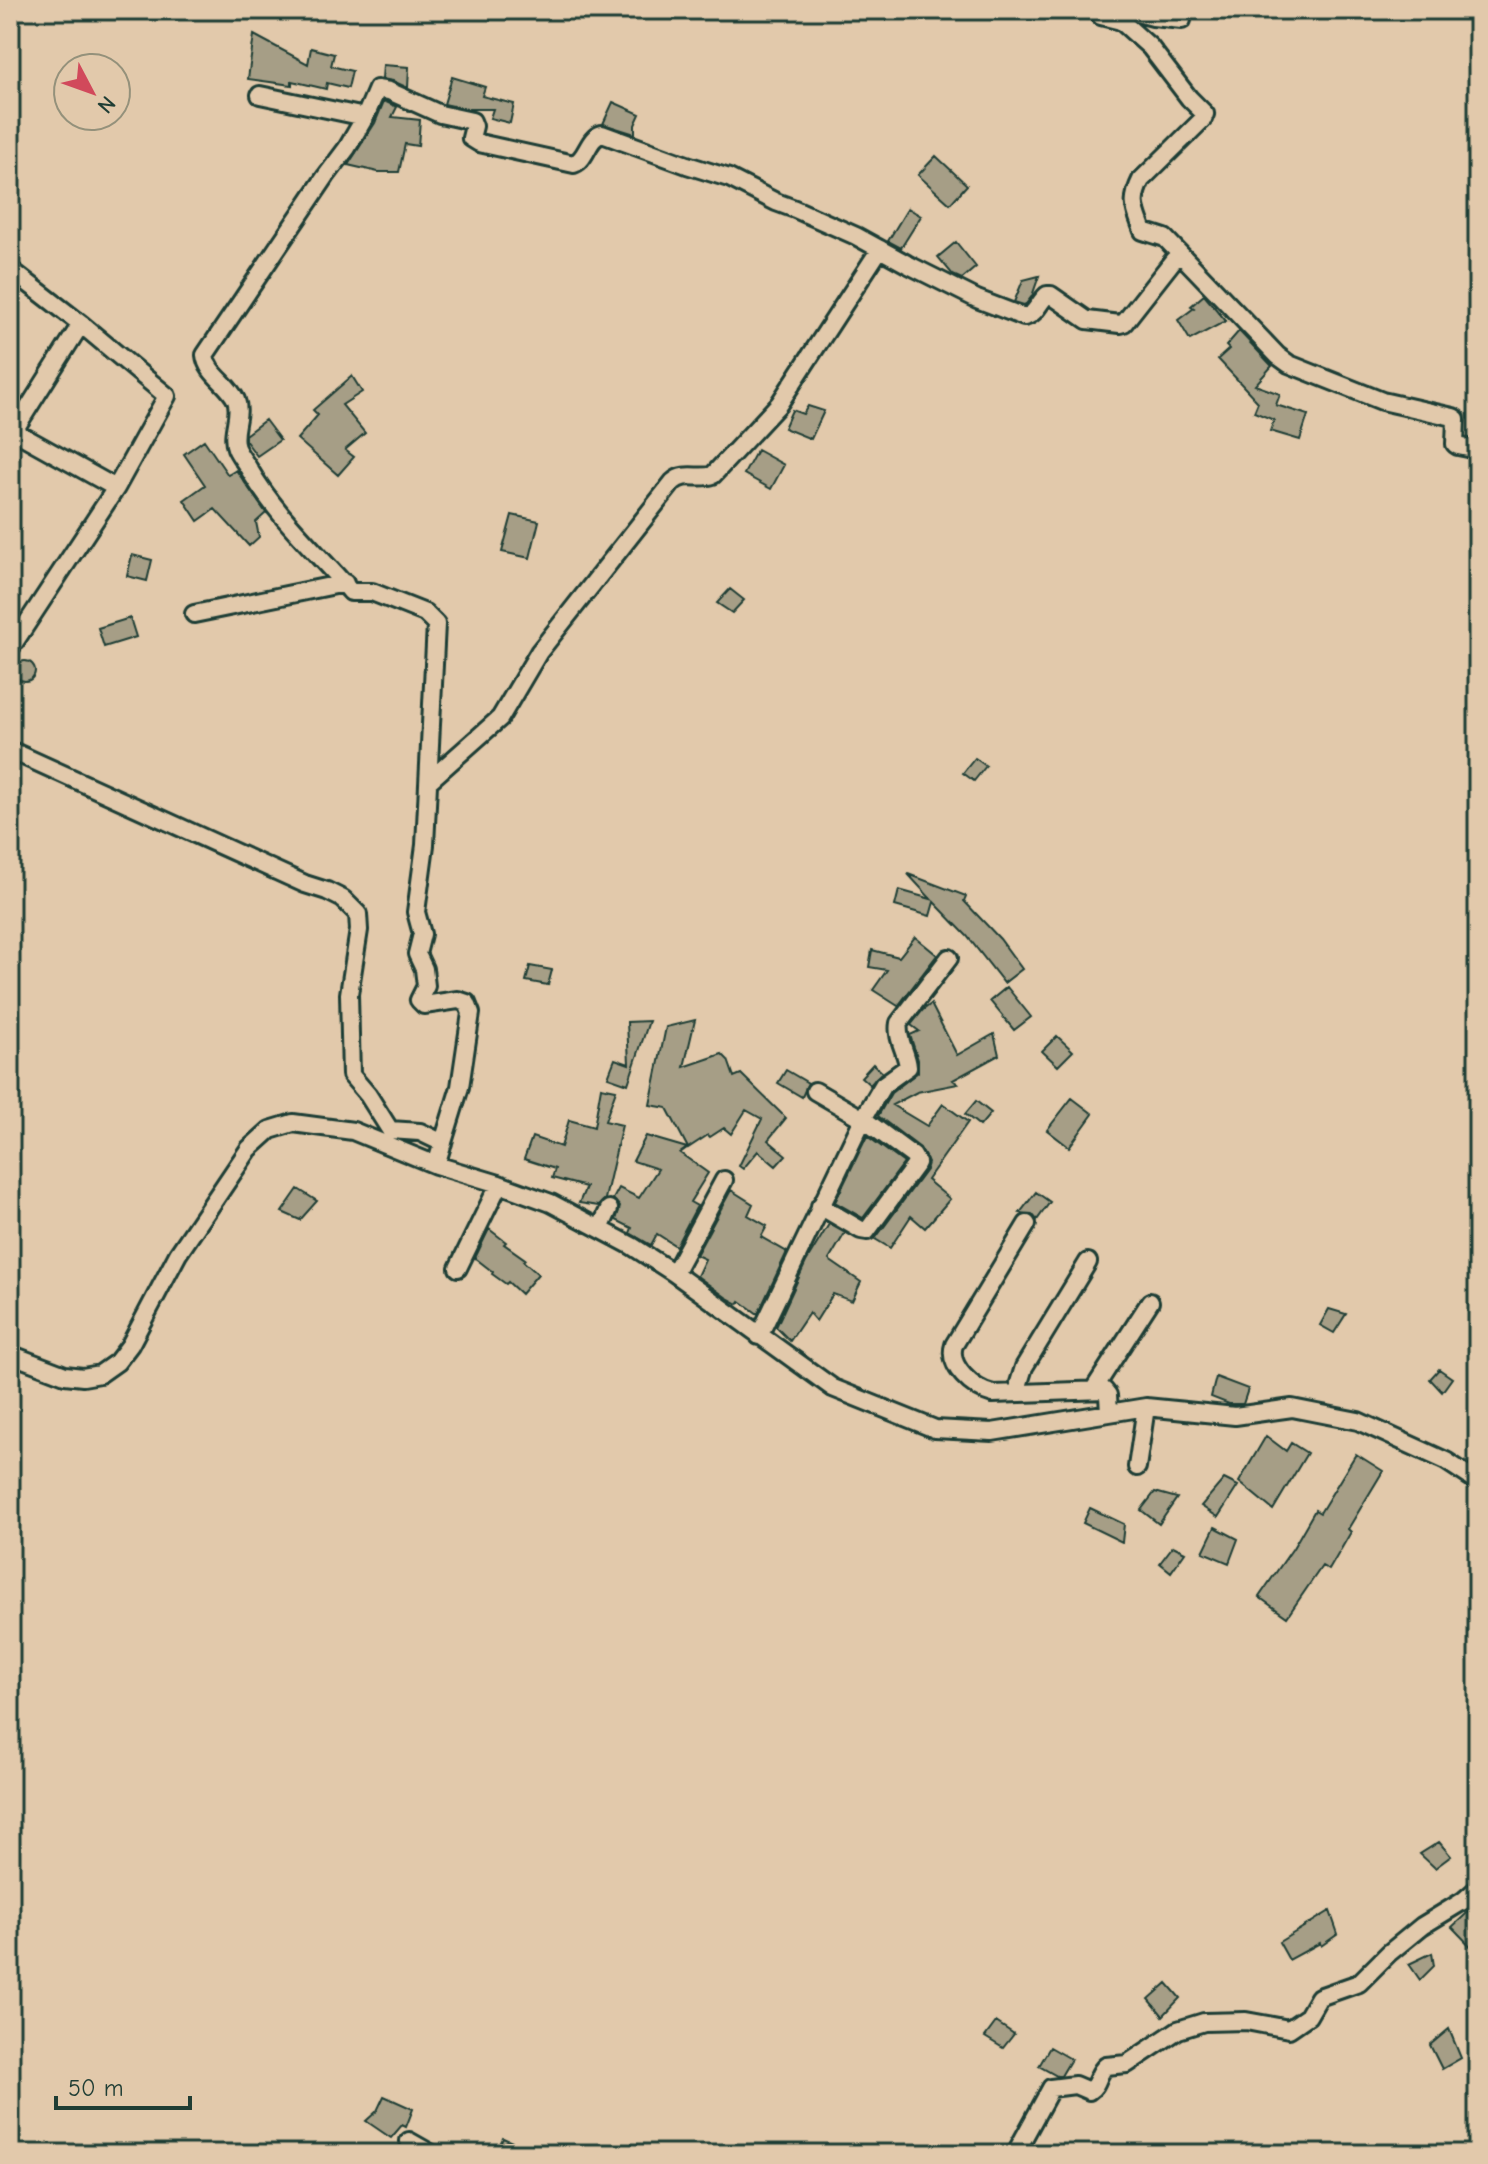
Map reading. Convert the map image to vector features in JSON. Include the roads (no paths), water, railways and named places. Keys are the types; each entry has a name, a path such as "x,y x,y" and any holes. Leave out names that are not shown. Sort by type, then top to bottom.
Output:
{"street":[{"path":"1102,10 1101,16 1121,21 1150,47 1205,114 1141,180 1134,205 1143,231 1165,238 1283,361 1382,401 1453,417 1456,419 1455,444 1478,450"},
{"path":"1126,10 1182,20"},
{"path":"436,1165 460,1087 471,1013 467,1003 458,1000 424,1005 419,1000 426,986 426,973 417,954 422,934 416,912 425,845 436,624 425,613 372,592 351,592 302,540 257,484 237,450 233,438 237,403 233,394 206,364 205,355 347,148 377,89 389,91 440,114 473,122 471,138 476,142 574,164 579,162 594,137 602,134 729,178 880,249 977,299 1024,317 1035,312 1041,300 1051,295 1087,320 1120,324 1129,319 1179,253"},
{"path":"260,95 365,117"},
{"path":"429,781 500,718 539,652 673,482 684,476 713,475 775,409 880,249"},
{"path":"10,269 167,396 116,488 10,649"},
{"path":"81,324 11,432 116,488"},
{"path":"194,614 345,583"},
{"path":"10,750 305,884 327,891 353,907 358,914 359,930 349,994 351,1075 390,1130 420,1132 443,1143"},
{"path":"759,1336 863,1119 883,1085 908,1067 898,1036 899,1023 949,958"},
{"path":"815,1091 863,1119 916,1159 916,1165 867,1231 820,1206"},
{"path":"10,1354 65,1375 83,1377 100,1374 117,1362 130,1345 178,1254 249,1149 270,1130 293,1123 353,1131 436,1165 551,1203 674,1273 833,1388 935,1429 992,1432 1146,1407 1235,1416 1292,1408 1358,1421 1446,1461 1478,1482"},
{"path":"674,1273 724,1180"},
{"path":"458,1268 499,1184"},
{"path":"600,1229 609,1209"},
{"path":"1027,1224 952,1349 953,1359 975,1387 993,1394 1104,1390 1108,1395 1109,1413"},
{"path":"1019,1393 1024,1367 1088,1262"},
{"path":"1094,1389 1150,1302"},
{"path":"1137,1467 1146,1407"},
{"path":"1015,2154 1052,2088 1075,2085 1089,2091 1106,2066 1127,2064 1178,2030 1204,2022 1246,2021 1289,2029 1310,2013 1319,1997 1359,1983 1422,1926 1478,1888"},
{"path":"409,2141 432,2154"}]}
